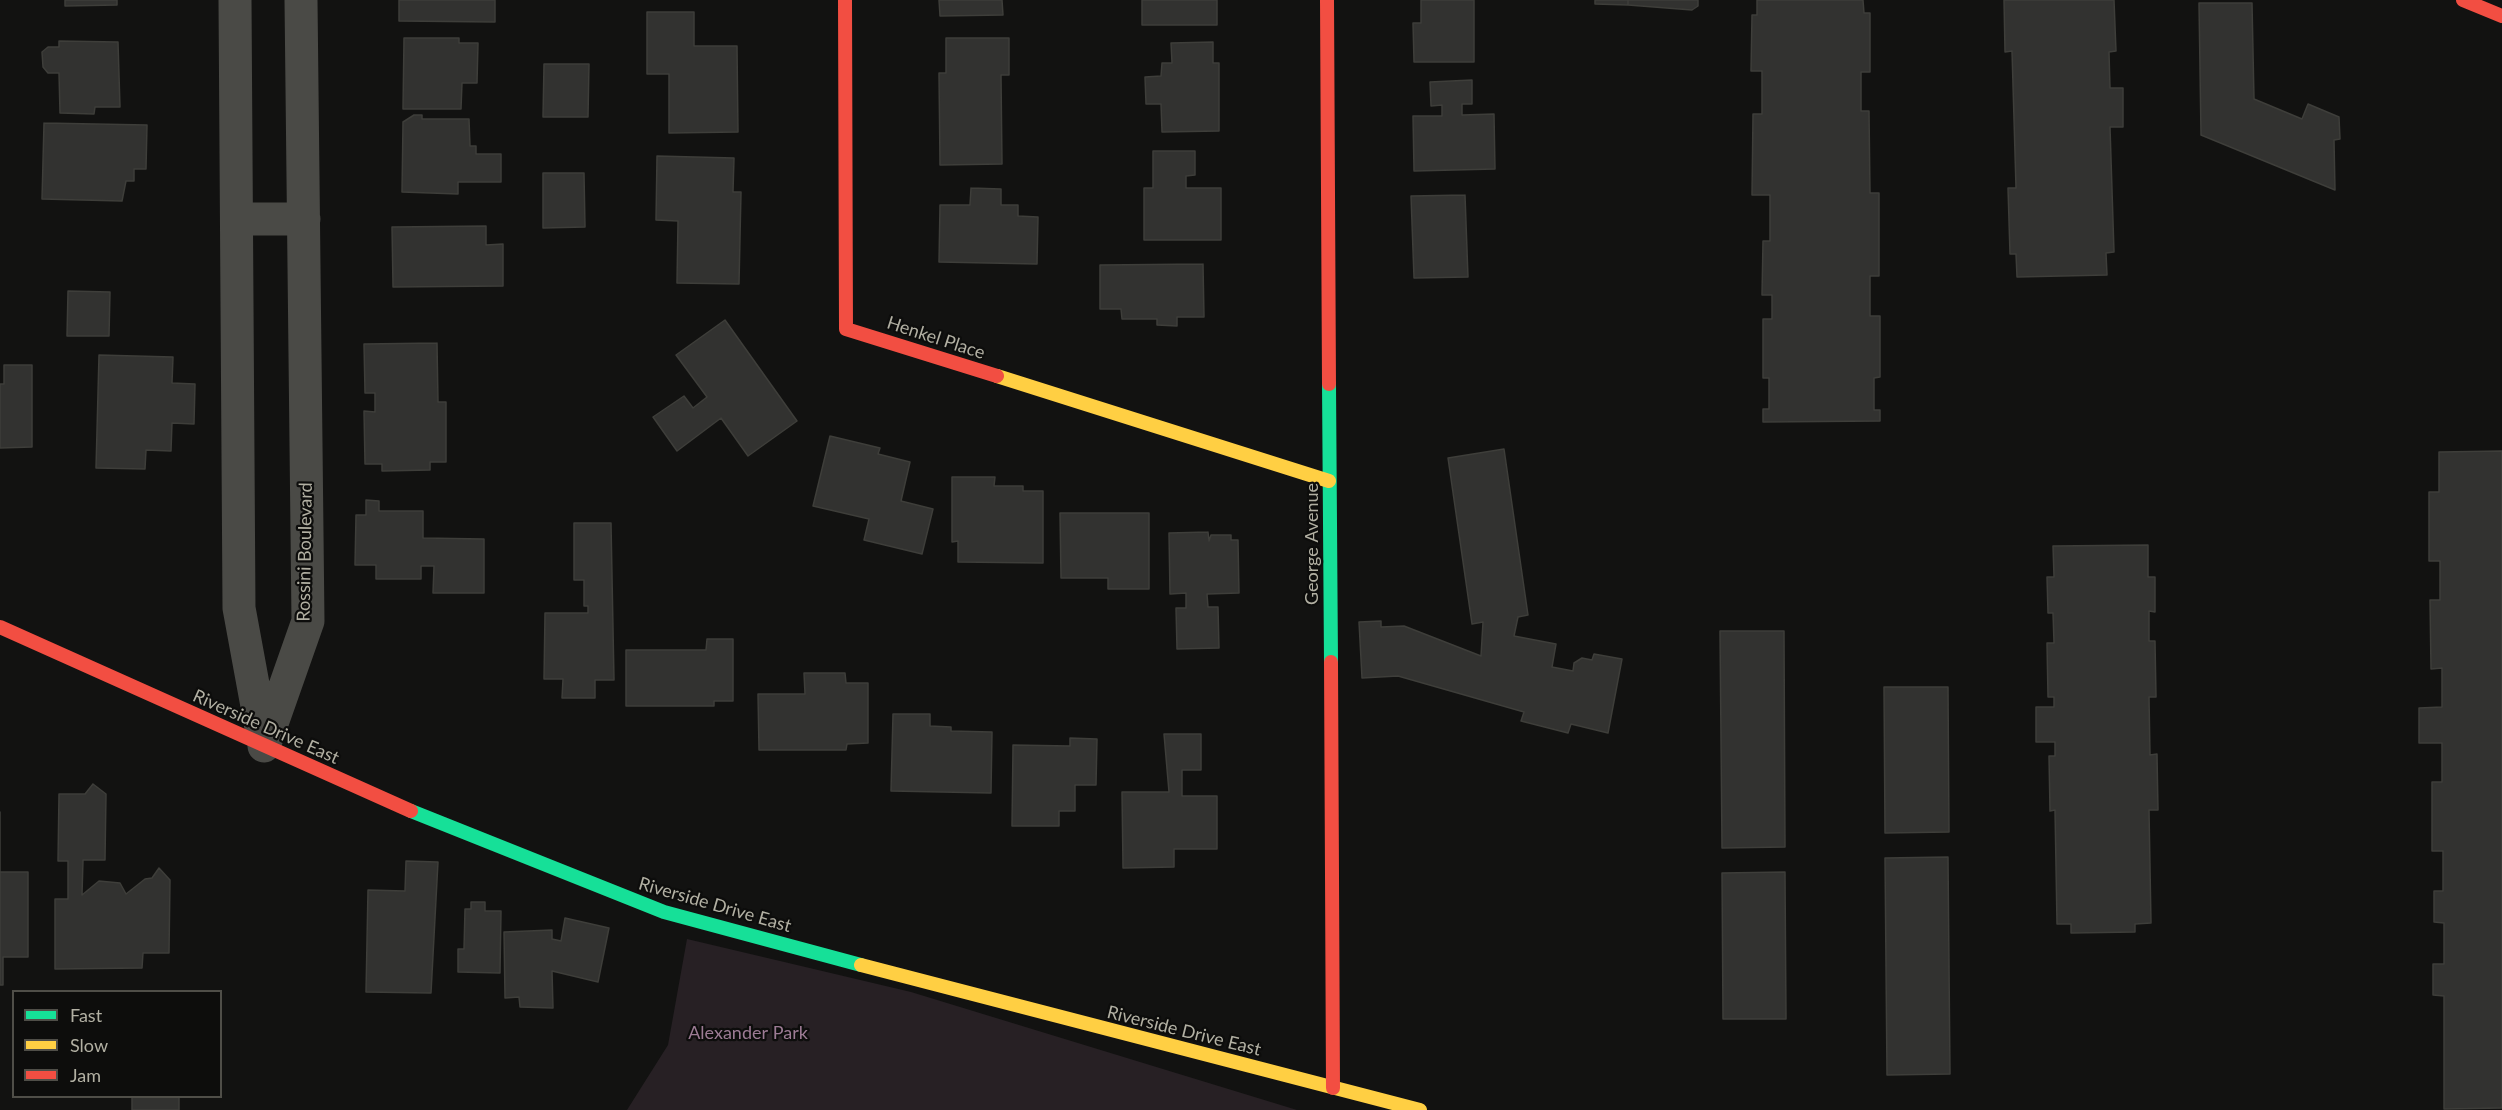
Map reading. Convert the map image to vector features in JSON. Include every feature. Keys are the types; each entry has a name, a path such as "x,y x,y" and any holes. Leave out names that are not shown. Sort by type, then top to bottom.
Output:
{"street":[{"path":"235,0 239,608 264,746"},
{"name":"Rossini Boulevard","path":"264,746 308,621 301,0"},
{"name":"Henkel Place","path":"845,0 846,329 1329,482"},
{"name":"George Avenue","path":"1327,0 1333,1088"},
{"path":"2463,0 2502,16"},
{"path":"237,219 304,219"},
{"name":"Riverside Drive East","path":"0,627 415,813 664,912 1018,1007 1420,1110"}],"green space":[{"name":"Alexander Park","path":"687,939 911,992 1297,1110 627,1110 668,1045"}],"building":[{"path":"65,0 117,0 117,5 65,6"},
{"path":"399,0 495,0 495,22 399,21"},
{"path":"939,0 1002,0 1003,15 940,16"},
{"path":"1142,0 1217,0 1217,25 1142,25"},
{"path":"1421,0 1474,0 1474,62 1414,62 1413,23 1421,23"},
{"path":"1595,0 1628,0 1628,5 1595,4"},
{"path":"1628,0 1698,0 1698,6 1692,10 1628,5"},
{"path":"1757,0 1863,0 1864,13 1870,13 1870,72 1861,72 1861,111 1869,111 1870,193 1879,193 1879,276 1870,276 1870,316 1880,316 1880,377 1874,378 1874,410 1880,410 1880,421 1763,422 1763,409 1769,409 1769,378 1763,378 1763,319 1772,319 1772,295 1762,295 1763,241 1770,241 1770,195 1752,195 1753,114 1762,114 1762,71 1751,71 1752,15 1757,15"},
{"path":"2004,0 2114,0 2116,51 2109,52 2110,88 2123,88 2123,127 2110,127 2114,252 2106,253 2107,275 2017,277 2016,254 2010,254 2008,188 2016,188 2012,51 2005,52"},
{"path":"2199,3 2252,3 2254,99 2302,119 2308,104 2339,117 2340,139 2334,140 2335,190 2201,135"},
{"path":"647,12 694,12 694,46 737,46 738,132 669,133 669,74 647,74"},
{"path":"404,38 459,38 459,43 478,43 477,83 462,83 461,109 403,109"},
{"path":"946,38 1009,38 1009,75 1001,75 1002,164 940,165 939,73 946,73"},
{"path":"59,41 118,42 120,107 95,107 94,114 60,113 59,73 48,73 43,67 42,52 48,47 59,47"},
{"path":"1213,42 1213,63 1219,63 1219,131 1162,132 1161,104 1146,104 1145,77 1161,76 1162,63 1172,63 1171,43"},
{"path":"544,64 589,64 588,117 543,117"},
{"path":"1472,80 1472,104 1462,104 1462,115 1494,114 1495,169 1414,171 1413,116 1442,116 1442,105 1431,106 1430,82"},
{"path":"414,115 422,115 422,119 469,119 470,146 476,146 476,154 501,154 501,182 458,182 458,194 402,192 403,122"},
{"path":"44,123 147,125 146,169 134,169 134,181 126,181 122,201 42,199"},
{"path":"1153,151 1195,151 1195,175 1186,176 1186,188 1221,188 1221,240 1144,240 1144,188 1153,188"},
{"path":"657,156 734,158 733,192 741,192 739,284 677,283 678,221 656,220"},
{"path":"543,173 584,173 585,227 543,228"},
{"path":"971,188 1001,189 1001,205 1018,205 1018,216 1038,217 1037,264 939,262 940,205 970,205"},
{"path":"1465,195 1468,277 1414,278 1411,196"},
{"path":"486,226 486,245 503,244 503,286 393,287 392,227"},
{"path":"1203,264 1204,317 1177,317 1177,326 1157,325 1157,319 1122,319 1121,309 1100,309 1100,265"},
{"path":"68,291 110,292 109,336 67,336"},
{"path":"725,320 797,421 748,456 721,418 677,451 653,417 684,396 693,408 707,397 676,355"},
{"path":"437,343 438,402 446,402 446,462 430,462 430,470 382,471 382,464 365,464 364,411 375,412 375,393 365,393 364,344"},
{"path":"99,355 173,357 172,383 195,384 194,424 172,423 171,451 146,450 145,469 96,468"},
{"path":"4,365 32,365 32,447 0,448 0,384 4,384"},
{"path":"830,436 880,448 878,454 910,462 901,501 933,509 922,554 864,540 869,519 813,506"},
{"path":"1504,449 1528,615 1518,617 1514,636 1556,644 1552,667 1573,671 1574,663 1582,658 1592,660 1594,654 1622,659 1608,733 1571,724 1568,733 1521,721 1524,712 1398,676 1362,678 1359,622 1381,621 1381,627 1404,626 1481,656 1483,622 1472,624 1448,458"},
{"path":"2502,451 2502,1108 2444,1109 2444,996 2433,995 2433,964 2444,964 2444,923 2434,922 2434,891 2443,891 2443,851 2432,851 2432,782 2442,782 2442,743 2419,743 2419,708 2442,707 2442,668 2431,669 2430,600 2440,600 2440,561 2429,561 2429,492 2439,492 2439,452"},
{"path":"952,477 995,477 994,486 1023,486 1023,491 1043,491 1043,563 958,562 958,541 952,542"},
{"path":"366,500 379,501 379,511 423,511 423,538 484,539 484,593 433,593 434,566 421,566 421,579 376,579 376,565 355,565 356,515 366,515"},
{"path":"1060,513 1149,513 1149,589 1108,589 1108,578 1061,578"},
{"path":"574,523 611,523 614,680 595,680 595,698 562,698 563,679 544,679 545,613 588,613 588,606 584,606 584,580 574,580"},
{"path":"1208,532 1209,541 1211,535 1231,535 1231,540 1238,540 1239,593 1207,594 1208,607 1218,607 1219,648 1177,649 1176,608 1186,608 1186,593 1170,594 1169,533"},
{"path":"2148,545 2148,577 2155,577 2155,612 2149,611 2149,641 2155,641 2156,697 2149,697 2150,755 2157,754 2158,810 2149,810 2151,923 2135,924 2135,932 2071,933 2071,924 2057,924 2055,810 2050,811 2049,756 2055,756 2055,742 2036,742 2036,707 2054,707 2054,697 2048,697 2047,643 2054,643 2053,613 2048,613 2047,577 2054,577 2053,546"},
{"path":"1720,631 1784,631 1785,847 1722,848"},
{"path":"707,639 733,639 733,701 714,701 714,706 626,706 626,650 706,650"},
{"path":"804,673 845,673 846,683 868,683 868,743 847,744 846,750 759,750 758,694 805,694"},
{"path":"1884,687 1948,687 1949,832 1885,833"},
{"path":"893,714 930,714 930,726 951,727 951,731 992,732 991,793 891,791"},
{"path":"1164,734 1201,734 1201,770 1182,770 1182,796 1217,796 1217,849 1174,849 1174,867 1123,868 1122,792 1169,792"},
{"path":"1070,738 1097,739 1096,785 1075,785 1075,811 1059,811 1059,826 1012,826 1013,745 1070,746"},
{"path":"93,784 106,794 105,860 83,860 82,895 99,881 120,883 126,894 145,879 152,878 159,868 170,880 169,953 143,953 142,968 55,969 55,899 68,899 68,861 58,861 59,794 85,794"},
{"path":"1948,857 1950,1074 1887,1075 1885,858"},
{"path":"406,861 438,862 431,993 366,992 368,890 405,891"},
{"path":"0,872 28,872 28,957 3,957 3,985 0,985"},
{"path":"1785,872 1786,1019 1723,1019 1722,873"},
{"path":"471,902 485,902 485,911 501,911 500,973 458,972 458,949 464,949 465,909 471,909"},
{"path":"565,918 609,928 598,982 552,971 553,1008 520,1007 519,997 505,998 504,932 552,930 552,939 561,941"},
{"path":"132,1098 179,1098 179,1110 132,1110"}],"traffic: fast":[{"path":"1329,384 1331,662"},
{"path":"411,811 664,912 861,965"}],"traffic: slow":[{"path":"997,376 1329,481"},
{"path":"861,965 1420,1110"}],"traffic: jam":[{"path":"845,0 846,329 997,376"},
{"path":"1327,0 1329,384"},
{"path":"2463,0 2502,16"},
{"path":"0,627 411,811"},
{"path":"1331,662 1333,1088"}]}
